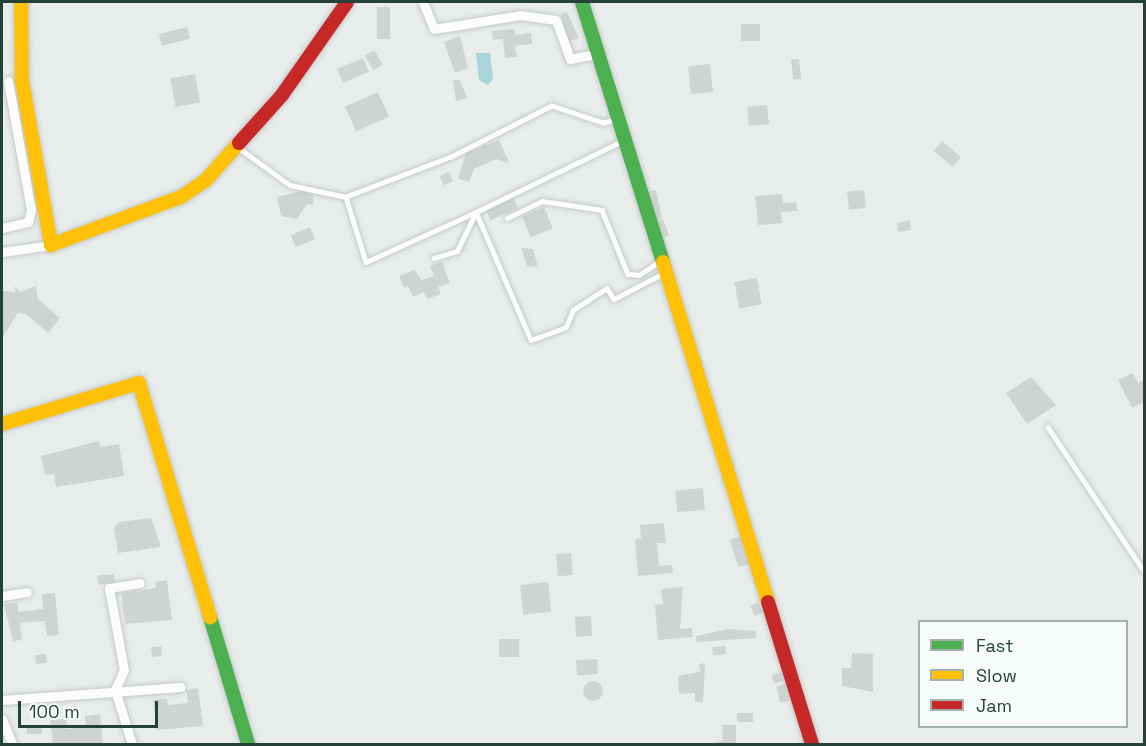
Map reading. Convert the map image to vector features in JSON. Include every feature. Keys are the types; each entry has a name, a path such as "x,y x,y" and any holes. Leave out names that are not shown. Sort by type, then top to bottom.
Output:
{"street":[{"path":"21,2 22,80 51,245"},
{"path":"2,252 51,245 181,197 239,148 347,2"},
{"path":"423,2 435,29 520,15 556,20 570,59 596,54"},
{"path":"582,2 622,141 812,744"},
{"path":"2,228 28,222 31,210 8,81"},
{"path":"2,424 139,383 248,744"},
{"path":"132,744 115,690 124,670 109,588 140,583"},
{"path":"2,596 27,592"},
{"path":"2,700 115,690 182,687"},
{"path":"2,719 12,744"}],"lane":[{"path":"239,148 290,185 346,197 451,157 552,106 603,123 616,120"},
{"path":"346,197 366,262 476,212 622,141"},
{"path":"507,218 542,201 602,210 628,274 639,275 662,267"},
{"path":"434,258 457,251 476,212"},
{"path":"476,212 531,340 566,327 573,310 607,288 614,298 662,267"},
{"path":"1048,427 1144,571"}],"water":[{"path":"476,53 490,53 493,79 488,85 479,80"}],"building":[{"path":"377,7 390,7 390,39 377,39"},
{"path":"567,12 579,38 567,42 561,14"},
{"path":"741,24 760,24 760,41 741,41"},
{"path":"187,27 190,39 162,46 159,34"},
{"path":"514,29 515,35 531,33 532,44 515,46 517,57 505,58 503,39 493,40 492,31"},
{"path":"460,36 468,68 455,73 444,42"},
{"path":"374,50 383,65 373,70 365,56"},
{"path":"363,58 369,72 343,83 337,69"},
{"path":"799,59 801,79 793,80 791,60"},
{"path":"710,64 713,92 691,94 688,66"},
{"path":"195,74 200,103 175,107 170,78"},
{"path":"453,80 460,80 467,98 456,101"},
{"path":"378,92 389,117 356,131 345,107"},
{"path":"767,105 769,124 749,126 747,107"},
{"path":"499,140 509,163 496,159 474,169 469,182 458,178 466,153"},
{"path":"942,141 961,157 953,167 934,151"},
{"path":"449,172 453,181 444,185 440,176"},
{"path":"656,190 662,218 655,220 647,192"},
{"path":"864,190 866,208 849,210 847,192"},
{"path":"302,191 312,193 314,204 306,205 297,219 281,216 277,197"},
{"path":"782,194 783,203 796,202 797,211 781,212 782,223 758,225 755,196"},
{"path":"513,197 518,208 490,220 486,209"},
{"path":"544,207 553,228 531,238 522,216"},
{"path":"663,219 669,236 661,238 658,221"},
{"path":"910,220 911,230 898,232 897,223"},
{"path":"310,227 315,239 296,247 291,235"},
{"path":"521,248 533,249 538,267 527,266"},
{"path":"442,262 450,283 438,287 441,294 427,299 424,292 413,297 408,286 404,288 399,276 414,270 422,280 434,276 430,266"},
{"path":"757,278 762,305 739,309 734,282"},
{"path":"14,286 20,292 36,286 38,299 60,318 48,333 26,314 18,313 2,338 2,291 15,292"},
{"path":"1133,373 1138,383 1144,380 1144,402 1132,408 1118,380"},
{"path":"1031,377 1056,405 1027,424 1006,393"},
{"path":"99,441 100,447 119,444 124,476 56,487 54,474 45,475 41,456"},
{"path":"703,488 705,510 677,512 675,490"},
{"path":"151,518 161,547 118,553 114,528 119,522"},
{"path":"664,523 666,543 657,543 659,566 672,565 673,573 638,576 635,539 641,538 640,525"},
{"path":"741,536 750,564 739,567 730,540"},
{"path":"571,553 573,575 558,576 556,554"},
{"path":"114,574 115,583 98,585 97,576"},
{"path":"167,580 172,620 125,624 121,593 156,588 155,582"},
{"path":"548,582 551,612 523,615 520,585"},
{"path":"683,587 680,629 692,628 693,637 658,640 655,605 663,604 661,589"},
{"path":"55,593 59,635 47,636 45,621 20,623 22,640 13,641 4,604 17,602 18,612 43,609 42,594"},
{"path":"758,602 763,612 755,616 750,606"},
{"path":"591,616 592,636 576,637 575,617"},
{"path":"728,629 756,631 756,638 696,642 696,636"},
{"path":"499,639 519,639 519,657 499,657"},
{"path":"161,646 162,656 152,657 151,647"},
{"path":"725,646 726,654 713,656 712,648"},
{"path":"852,653 873,654 873,692 842,686 842,668 851,668"},
{"path":"46,654 47,663 36,664 35,655"},
{"path":"597,659 598,674 577,675 576,660"},
{"path":"705,663 703,702 695,702 695,693 679,694 678,676 700,672 699,664"},
{"path":"781,672 784,681 774,684 771,675"},
{"path":"589,681 597,681 603,687 603,695 597,701 589,701 583,695 583,687"},
{"path":"786,684 790,701 780,703 776,686"},
{"path":"198,688 203,726 157,730 153,700 167,698 168,705 188,703 186,690"},
{"path":"737,713 753,713 753,722 737,722"},
{"path":"100,714 103,744 53,744 50,720 66,719 67,729 86,727 85,716"},
{"path":"722,725 736,725 736,743 714,744 723,740"},
{"path":"27,728 42,728 42,734 27,734"}],"traffic: fast":[{"path":"582,2 663,262"},
{"path":"210,617 248,744"}],"traffic: slow":[{"path":"21,2 22,80 51,245 181,197 206,180 239,143"},
{"path":"663,262 768,602"},
{"path":"2,424 139,383 210,617"}],"traffic: jam":[{"path":"239,143 282,95 347,2"},
{"path":"768,602 812,744"}]}
